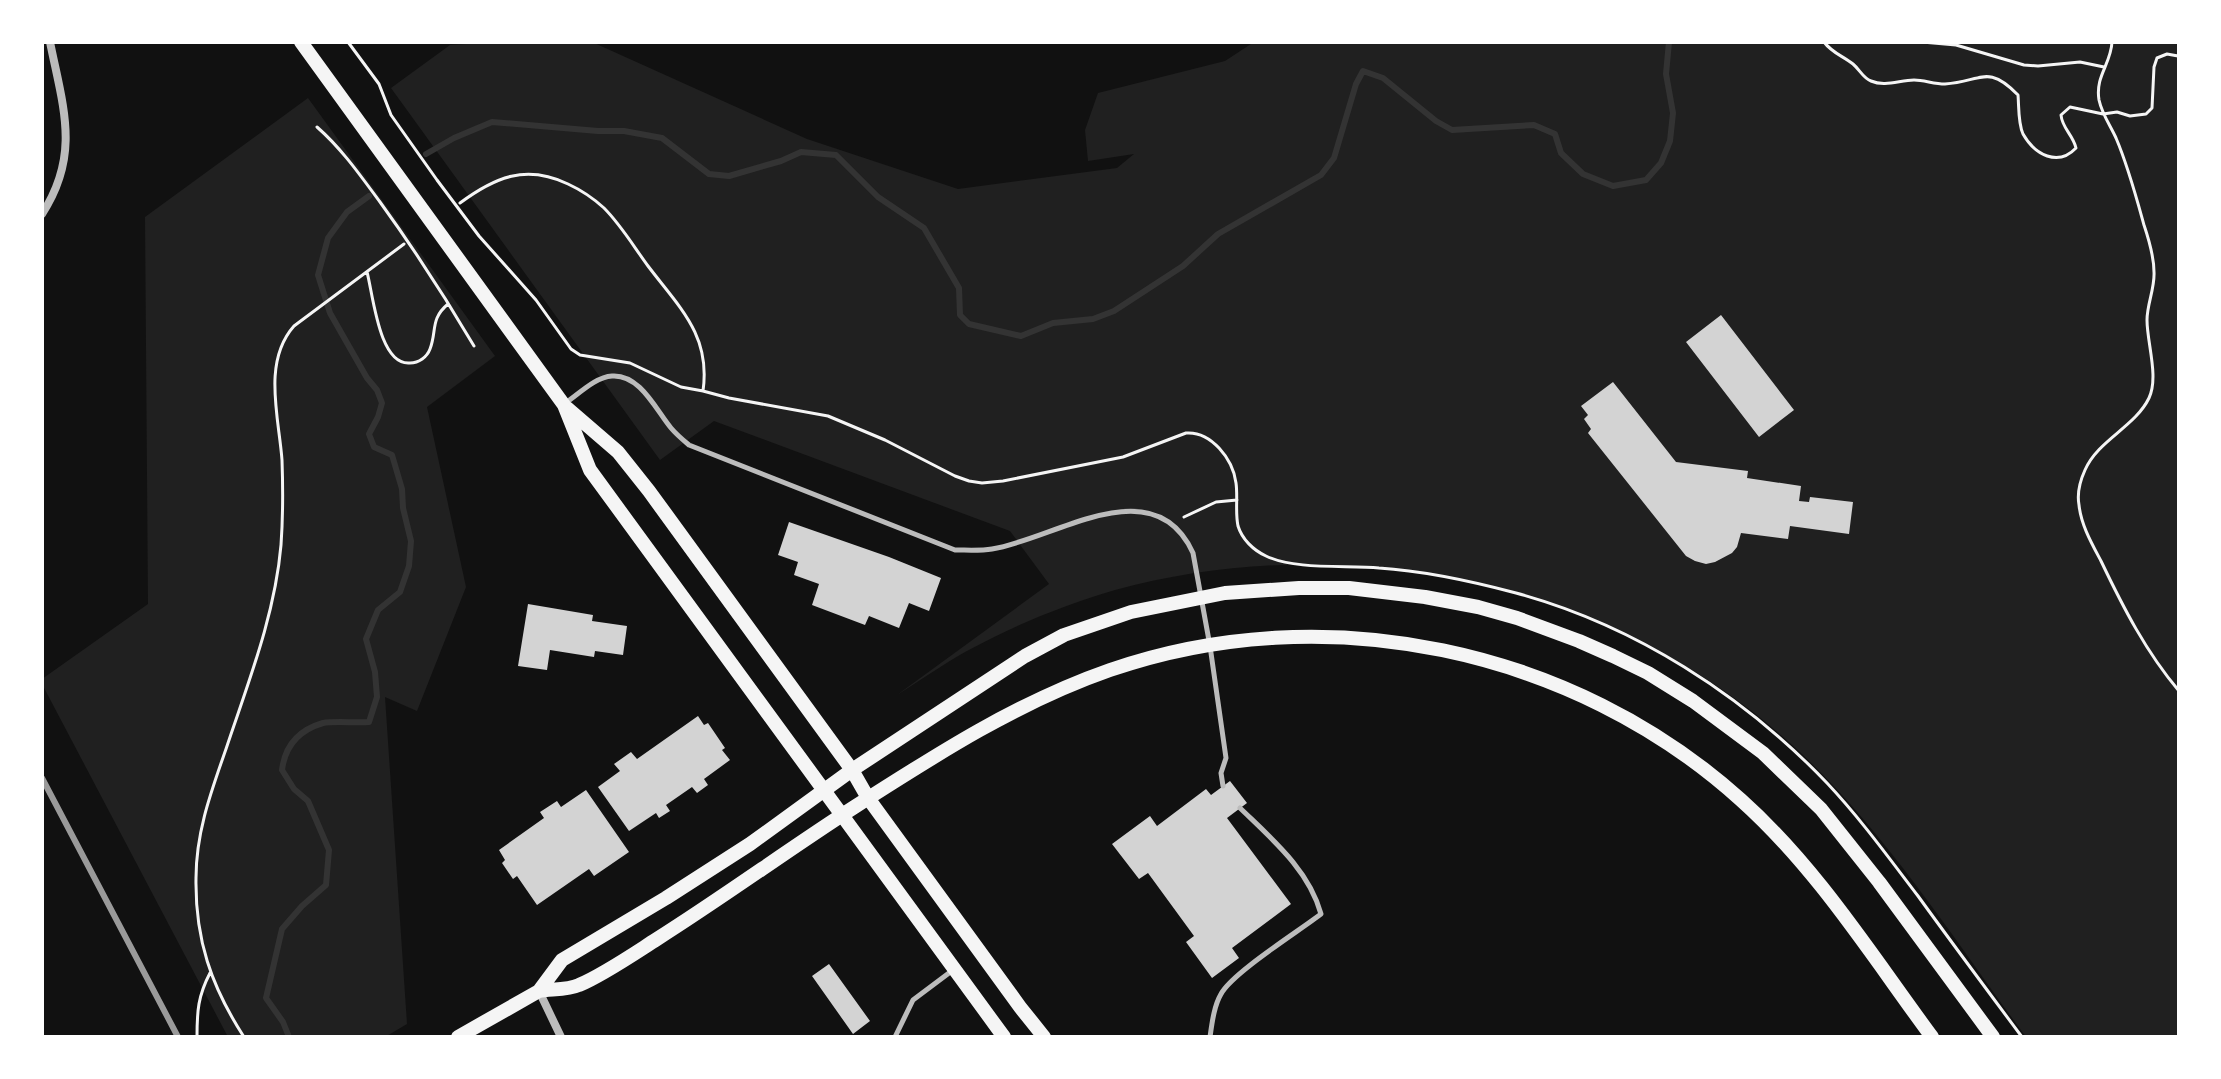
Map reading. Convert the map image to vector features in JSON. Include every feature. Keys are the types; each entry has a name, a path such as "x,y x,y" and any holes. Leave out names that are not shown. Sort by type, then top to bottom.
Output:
{"main road":[{"path":"301,42 564,405 618,452 649,491 852,770 868,798 1044,1037"},
{"path":"564,405 590,470 1004,1037"},
{"path":"539,991 562,960 750,844 852,770 1012,664 1064,635 1131,612 1200,597 1299,588 1349,588 1425,597 1517,618 1579,641 1648,673 1693,701 1763,753 1821,809 1993,1037"},
{"path":"458,1037 539,991 577,986 638,951 953,743 1073,684 1153,657 1210,646 1327,636 1418,645 1466,654 1515,669 1561,686 1624,716 1666,742 1721,782 1788,846 1932,1037"}],"street":[{"path":"42,214 62,174 66,149 66,126 50,42"},
{"path":"539,991 561,1037"}],"lane":[{"path":"564,405 599,380 613,376 625,378 647,395 673,430 689,445 955,550 993,549 1115,512 1162,516 1188,541 1193,553 1226,758 1221,773 1223,786"},
{"path":"1210,1037 1221,993 1238,976 1321,914 1317,901 1295,864 1240,808"},
{"path":"895,1037 913,1000 954,970"}],"path":[{"path":"348,42 379,84 391,115 437,180 479,236 536,300 571,349 580,355 630,363 681,387 828,416 885,440 955,476 982,483 1123,457 1186,433 1205,436 1220,449 1234,472 1238,524 1242,535 1268,557 1296,564 1381,568 1442,576 1520,594 1615,630 1715,687 1801,757 1853,812 2022,1037"},
{"path":"1824,42 1872,82 1912,80 1944,84 1987,76 2002,80 2018,95 2021,130 2025,137 2051,158 2068,156 2076,148 2062,124 2061,115 2070,107 2103,114 2146,114 2152,108 2157,58 2167,54 2178,56 2179,52"},
{"path":"1922,42 1956,45 2024,65 2080,62 2104,67"},
{"path":"2112,42 2098,81 2098,97 2132,181 2153,259 2155,277 2147,318 2152,382 2150,396 2142,408 2084,470 2078,493 2079,507 2087,533 2120,602 2159,666 2179,691"},
{"path":"317,127 346,156 424,262 474,346"},
{"path":"460,203 498,180 533,173 563,182 594,199 617,224 694,327 705,363 703,391"},
{"path":"244,1037 217,990 202,946 197,919 197,849 206,806 241,705 273,595 281,545 283,488 275,395 276,366 286,335 304,318 404,244"},
{"path":"367,272 386,344 396,359 406,364 423,358 430,350 436,318 448,303"},
{"path":"1169,522 1216,502 1237,500"},
{"path":"197,1037 197,1009 210,973"}],"shaded area":[{"path":"592,42 807,139 958,189 1117,168 1134,154 1088,161 1085,130 1098,93 1225,61 1254,42 2179,42 2179,1037 2026,1037 1886,846 1824,775 1790,743 1719,687 1641,642 1558,607 1472,582 1383,568 1293,565 1203,572 1115,590 1038,617 965,652 897,695 1049,584 1010,531 714,421 660,460 391,88 450,45"},
{"path":"308,98 495,356 427,407 466,587 417,711 385,697 407,1024 385,1037 228,1037 42,679 148,604 145,217"}],"building":[{"path":"1721,315 1794,410 1759,437 1686,342"},
{"path":"1613,382 1676,462 1748,471 1747,478 1801,486 1799,501 1809,502 1810,497 1853,502 1849,534 1790,526 1788,539 1741,533 1732,553 1715,562 1706,564 1686,556 1588,433 1591,429 1584,419 1588,415 1581,406"},
{"path":"789,522 941,578 929,611 909,603 899,628 869,616 865,625 812,605 819,584 794,575 798,562 778,555"},
{"path":"528,604 593,615 592,621 627,626 623,655 595,651 594,657 550,650 547,670 518,666"},
{"path":"698,716 704,725 708,723 730,760 704,779 708,785 697,793 692,787 666,805 670,811 659,818 656,813 629,831 598,787 620,771 614,764 631,752 637,759"},
{"path":"1230,781 1247,803 1227,818 1291,904 1232,948 1239,958 1212,978 1186,942 1194,936 1148,873 1139,879 1112,844 1150,816 1157,826 1206,789 1211,795"},
{"path":"586,790 629,852 594,876 589,869 537,905 517,876 513,879 502,863 505,860 499,850 544,818 540,812 557,801 561,807"},
{"path":"829,964 870,1021 853,1034 812,976"}],"waterway":[{"path":"426,154 492,122 624,131 662,138 709,174 729,176 801,152 836,155 878,197 924,228 959,288 960,315 969,324 1021,336 1053,323 1093,319 1114,311 1183,266 1218,234 1321,175 1334,158 1356,84 1363,71 1383,78 1436,121 1452,130 1534,125 1555,134 1561,153 1583,174 1613,186 1646,180 1661,163 1670,141 1673,113 1666,74 1669,42"},
{"path":"289,1037 283,1022 266,998 282,929 326,885 329,850 308,801 294,789 282,770 284,761 295,740 314,726 327,722 369,722 377,697 375,672 366,639 378,610 400,592 409,566 411,541 402,489 392,455 374,447 369,434 382,403 330,313 318,275 328,238 347,212 369,196"}],"railway":[{"path":"42,778 178,1037"}]}
